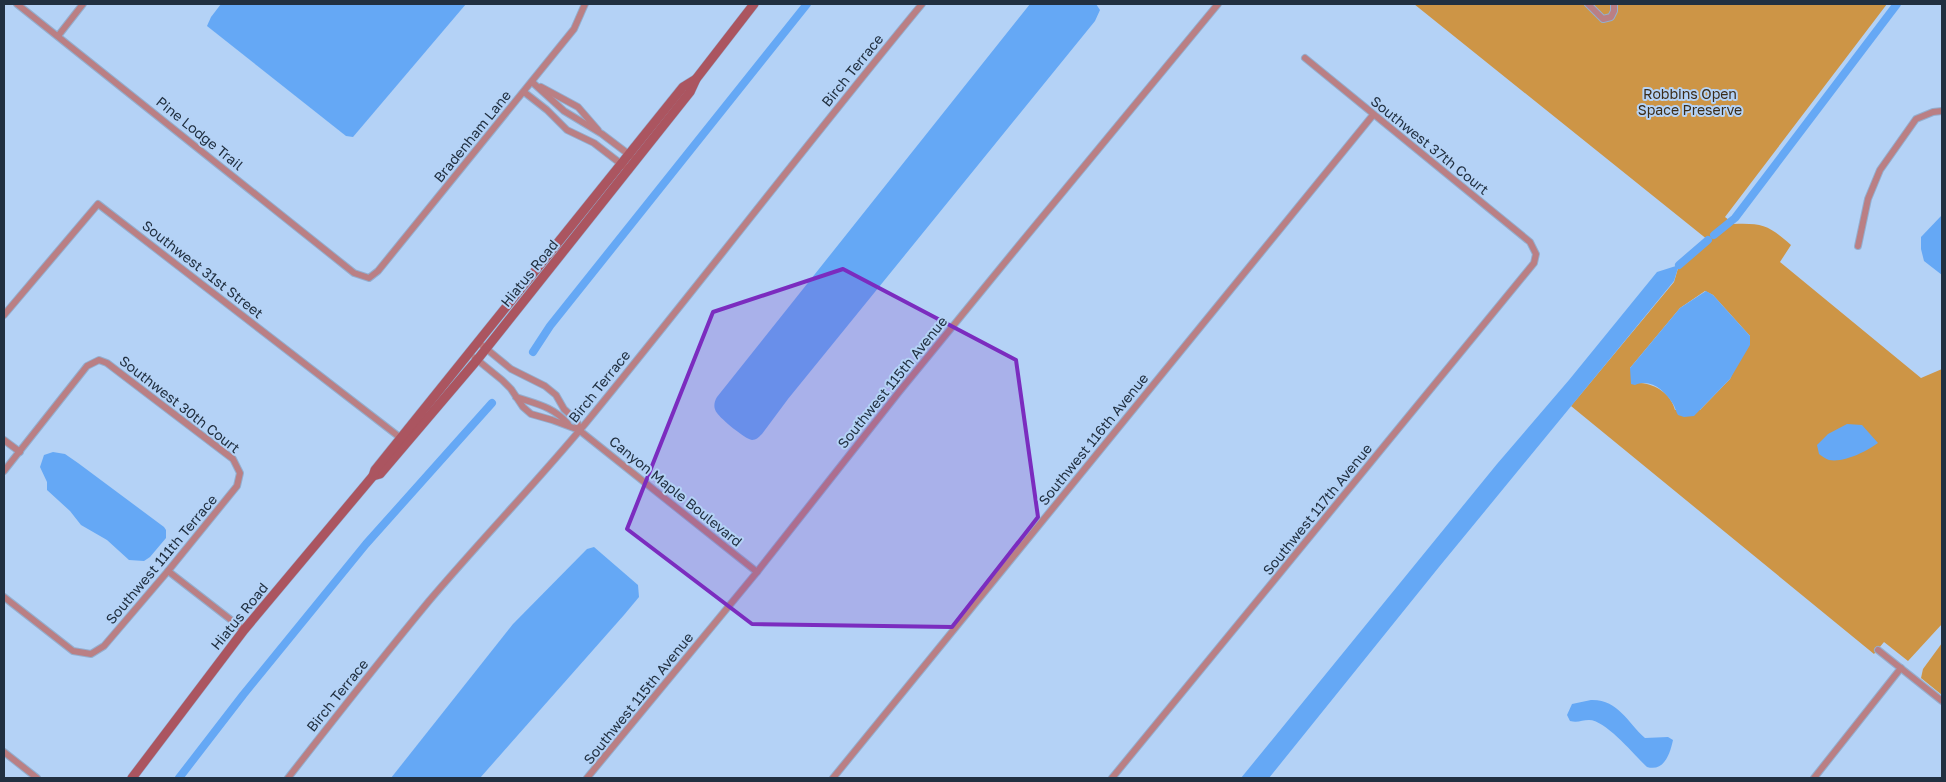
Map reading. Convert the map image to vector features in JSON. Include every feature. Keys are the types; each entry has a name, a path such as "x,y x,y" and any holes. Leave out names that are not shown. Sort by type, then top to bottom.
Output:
{"street":[{"name":"Pine Lodge Trail","path":"17,4 354,272 369,278"},
{"path":"58,36 83,4"},
{"name":"Bradenham Lane","path":"369,278 378,271 574,29 585,4"},
{"name":"Hiatus Road","path":"132,778 244,630 373,476 380,474 468,353 690,92 696,78 754,4"},
{"name":"Birch Terrace","path":"288,778 430,600 531,488 707,275 861,78 922,4"},
{"name":"Southwest 115th Avenue","path":"587,778 757,572 905,385 1218,4"},
{"path":"1588,4 1603,19 1611,17 1614,11 1614,4"},
{"name":"Southwest 37th Court","path":"1305,58 1530,242 1536,254"},
{"path":"532,82 578,107 602,134"},
{"path":"532,82 566,113 602,134 633,158"},
{"path":"524,92 575,135 594,143 625,167"},
{"path":"559,122 571,104"},
{"path":"1858,246 1868,199 1880,170 1916,119 1933,112 1942,111"},
{"name":"Southwest 116th Avenue","path":"833,778 1373,115"},
{"name":"Hiatus Road","path":"404,440 477,360 625,167"},
{"name":"Southwest 31st Street","path":"4,315 98,204 404,440"},
{"name":"Southwest 117th Avenue","path":"1112,778 1534,263 1536,254"},
{"name":"Canyon Maple Boulevard","path":"478,342 510,369 545,386 556,395 564,409 577,421 580,430"},
{"name":"Canyon Maple Boulevard","path":"468,353 502,380 531,414 580,430 757,572"},
{"name":"Southwest 30th Court","path":"20,452 88,366 99,360 107,364 233,459 240,472"},
{"path":"549,408 556,395"},
{"name":"Canyon Maple Boulevard","path":"515,397 549,408 560,414 570,426"},
{"path":"4,440 20,452 4,470"},
{"name":"Southwest 111th Terrace","path":"4,597 73,651 91,654 104,646 168,571 237,486 240,472"},
{"path":"168,571 244,630"},
{"path":"1878,650 1942,702"},
{"path":"1814,778 1901,668"},
{"path":"4,752 37,778"}],"highlighted area":[{"path":"843,269 1016,360 1038,517 952,627 752,624 627,529 713,312"}],"green space":[{"name":"Robbins Open Space Preserve","path":"1414,4 1887,4 1725,217 1734,224 1752,224 1766,227 1791,245 1780,262 1921,378 1942,369 1942,624 1908,661 1884,642 1874,654 1571,406 1674,282 1679,265 1708,240","holes":["1705,291 1713,295 1750,336 1730,379 1700,410 1675,410 1670,399 1662,391 1652,385 1640,383 1630,368 1680,308"]},
{"path":"1942,643 1942,695 1921,678 1923,669"}],"water":[{"path":"221,4 466,4 353,137 346,136 207,26"},
{"path":"1030,4 1096,4 1100,10 1095,21 788,399 762,434 753,440 744,436 717,413 714,405 717,397"},
{"path":"1942,215 1942,275 1924,261 1921,237"},
{"path":"1679,265 1674,281 1439,567 1269,778 1241,778 1497,464 1569,380 1657,272"},
{"path":"1706,291 1713,295 1750,336 1750,345 1730,379 1694,416 1684,417 1678,415 1674,405 1662,390 1647,383 1631,384 1630,368 1680,308"},
{"path":"1847,424 1862,425 1878,443 1862,453 1841,460 1829,460 1819,454 1817,445 1828,434"},
{"path":"53,452 65,454 164,527 166,538 150,557 144,561 129,560 107,540 81,525 70,511 47,490 47,482 40,467 44,455"},
{"path":"594,547 638,585 639,597 624,615 480,778 391,778 513,624 587,549"},
{"path":"1591,700 1608,703 1615,707 1645,738 1668,737 1673,740 1665,761 1658,767 1647,767 1620,739 1604,726 1589,720 1570,721 1567,715 1572,704"}],"waterway":[{"path":"533,352 550,326 807,4"},
{"path":"1714,235 1735,218 1897,4"},
{"path":"1679,265 1708,240"},
{"path":"179,778 243,695 366,544 492,403"}]}
